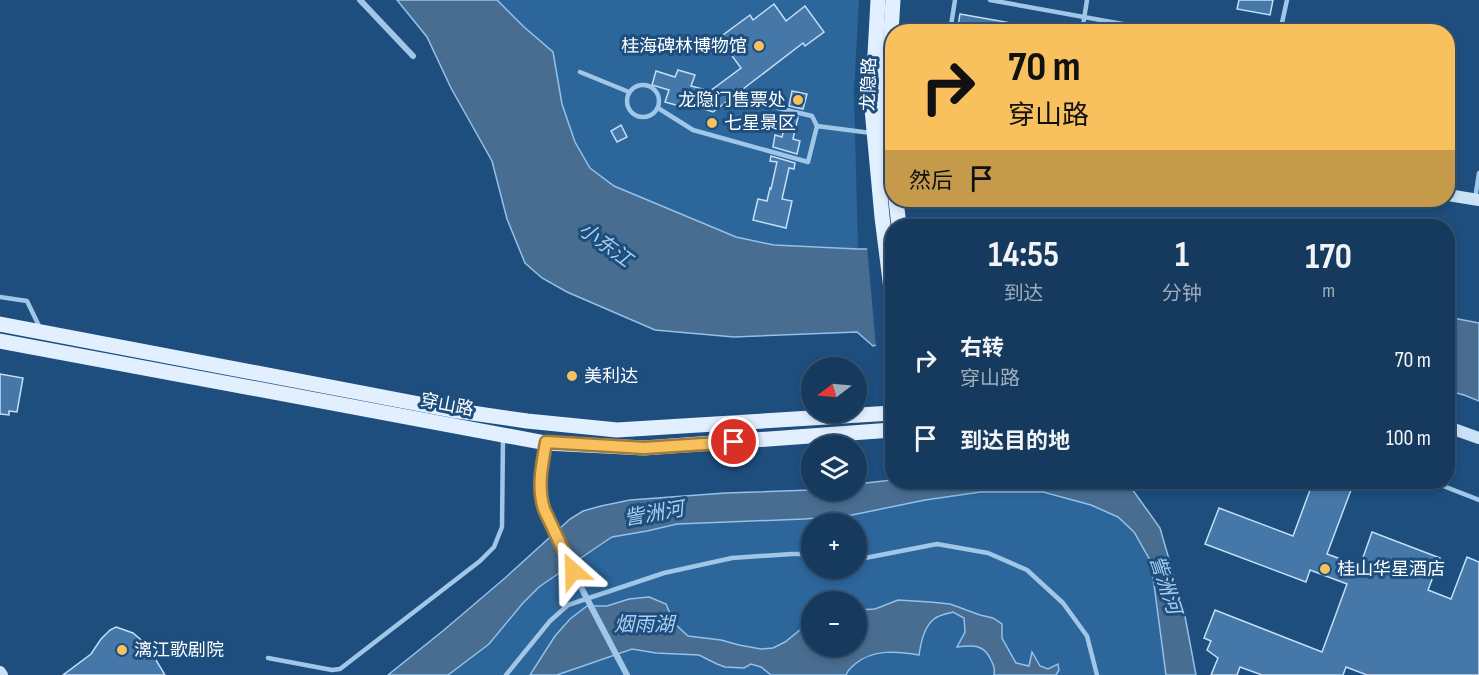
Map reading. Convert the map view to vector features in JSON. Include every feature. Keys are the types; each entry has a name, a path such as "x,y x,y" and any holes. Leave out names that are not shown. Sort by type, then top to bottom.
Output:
{"main road":[{"path":"878,0 883,111"},
{"name":"龙隐路","path":"891,24 893,0"},
{"name":"龙隐路","path":"885,89 883,111 874,133 885,183"},
{"path":"1455,196 1477,200"},
{"name":"穿山路","path":"0,324 452,410 617,430 885,413"},
{"name":"穿山路","path":"0,341 546,442 644,448 885,431"},
{"path":"1455,429 1479,438"}],"street":[{"path":"360,0 413,56"},
{"path":"546,442 540,489 544,509 627,675"}],"lane":[{"path":"951,24 955,0"},
{"path":"990,0 1123,24"},
{"path":"1083,24 1087,0"},
{"path":"1282,24 1287,0"},
{"path":"580,72 629,92"},
{"path":"637,86 653,87 659,96 658,108 647,117 636,116 628,108 629,92 637,86"},
{"path":"658,108 693,130 808,162 817,126 812,116 778,108"},
{"path":"817,126 874,133"},
{"path":"1477,200 1479,172"},
{"path":"0,297 27,301 42,331"},
{"path":"268,658 332,670 340,669 480,561 494,547 502,527 503,435"},
{"path":"1451,489 1479,500"},
{"path":"867,558 937,544 988,553 1027,570 1063,603 1087,636 1097,675"},
{"path":"506,675 550,621 568,605 664,573 732,558 801,554"}],"shaded area":[{"name":"七星景区","path":"497,0 859,0 854,92 858,249 774,245 736,237 614,186 590,168 575,144 560,97 553,52"},
{"path":"981,492 1043,492 1091,505 1118,517 1134,532 1151,562 1166,675 448,675 489,644 539,587 612,537 677,524 801,519 801,579 867,579 867,513 862,513 925,500"}],"water":[{"name":"小东江","path":"397,0 497,0 553,52 562,104 575,142 590,168 614,186 736,237 774,245 885,249 885,342 873,346 857,332 734,337 655,330 567,292 542,278 525,263 507,219 492,161 451,88 427,37"},
{"path":"1455,318 1479,323 1479,401 1455,393"},
{"name":"訾洲河","path":"885,481 885,489 1132,489 1160,528 1184,611 1196,675 1166,675 1151,562 1134,532 1118,517 1091,505 1043,492 981,492 925,500 862,513 801,513 801,519 677,524 612,537 539,587 489,644 448,675 388,675 505,578 570,519 583,511 630,500 801,490 801,501 867,501 867,483"},
{"name":"烟雨湖","path":"649,597 666,604 674,623 688,636 721,640 761,649 773,648 801,629 801,657 867,657 867,609 875,609 898,600 950,604 993,618 1002,624 1002,638 1016,663 1029,666 1032,652 1040,666 1048,669 1058,664 1059,670 1056,675 994,675 993,664 985,651 973,646 957,647 965,632 964,618 953,612 938,616 931,622 924,635 919,655 894,652 877,654 862,659 846,675 771,675 761,667 751,664 744,668 725,667 699,655 656,653 632,649 557,675 530,675 555,636 570,619 587,606 607,606 629,599"}],"pier":[{"path":"867,246 885,246 885,345 876,348"}],"building":[{"path":"1239,0 1273,0 1270,15 1237,9"},
{"path":"774,4 786,21 805,6 824,32 805,46 803,43 713,112 684,102 683,107 665,102 669,90 652,85 656,71 675,77 678,70 695,75 691,86 710,91 741,68 719,38 750,15 753,20"},
{"path":"960,14 1017,24 958,24"},
{"name":"龙隐门售票处","path":"792,91 807,94 803,109 789,106"},
{"path":"787,115 798,117 793,139 800,141 797,154 773,147 775,135 782,137"},
{"path":"621,125 627,137 617,142 611,131"},
{"path":"771,156 795,163 794,169 789,168 782,199 792,201 786,228 753,220 758,199 767,201 771,189 777,162 770,161"},
{"path":"0,374 23,378 17,412 9,411 9,415 0,414"},
{"path":"1310,489 1351,489 1327,554 1360,566 1372,532 1440,558 1428,590 1451,599 1467,557 1479,562 1479,675 1367,675 1346,667 1343,675 1262,675 1240,667 1237,675 1211,675 1218,658 1207,650 1211,641 1204,638 1215,610 1322,652 1347,584 1310,570 1306,582 1205,544 1219,508 1293,536"},
{"name":"漓江歌剧院","path":"116,627 133,633 147,645 165,675 63,675 91,654 101,639"}],"place":[{"name":"桂海碑林博物馆","path":"759,46"},
{"name":"龙隐门售票处","path":"798,100"},
{"name":"七星景区","path":"712,123"},
{"name":"美利达","path":"572,376"},
{"name":"桂山华星酒店","path":"1325,569"},
{"name":"漓江歌剧院","path":"122,650"}],"route":[{"path":"573,571 541,499 541,476 546,442 644,448 734,442"}]}
